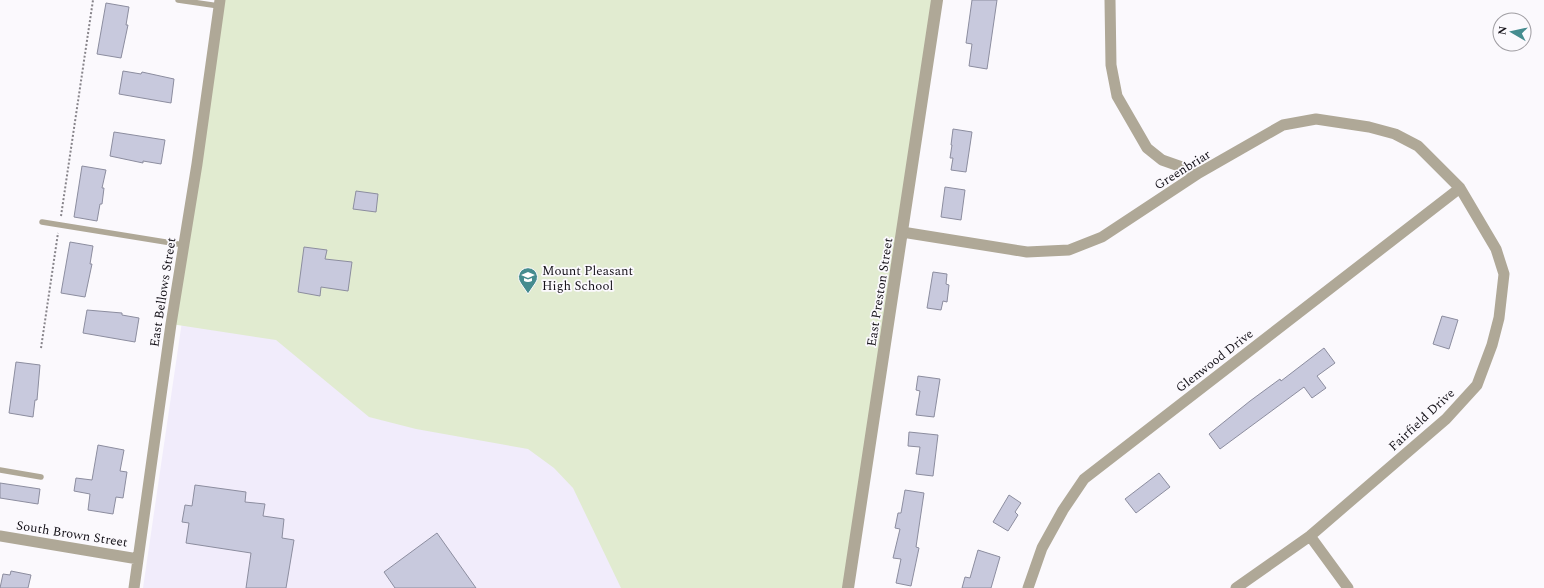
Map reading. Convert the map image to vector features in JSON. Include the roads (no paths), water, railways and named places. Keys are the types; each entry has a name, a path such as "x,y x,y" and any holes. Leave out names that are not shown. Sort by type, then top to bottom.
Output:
{"street":[{"name":"East Preston Street","path":"848,588 937,0"},
{"path":"1110,0 1111,65 1117,96 1147,148 1162,160 1199,173"},
{"name":"East Bellows Street","path":"134,588 170,332 197,164 219,3"},
{"name":"Greenbriar","path":"902,232 1027,252 1069,250 1102,237 1199,173 1283,125 1316,119 1369,127 1395,134 1418,146 1460,188"},
{"name":"Fairfield Drive","path":"1236,588 1310,536 1446,419 1477,384 1492,345 1499,318 1504,274 1496,249 1460,188"},
{"name":"Glenwood Drive","path":"1028,588 1042,548 1062,510 1084,479 1460,188"},
{"name":"South Brown Street","path":"0,536 138,559"},
{"path":"1310,536 1348,588"}],"lane":[{"path":"178,0 219,3"},
{"path":"42,222 184,245"},
{"path":"0,470 41,477"}],"place":[{"name":"Mount Pleasant High School","path":"528,294"}]}
